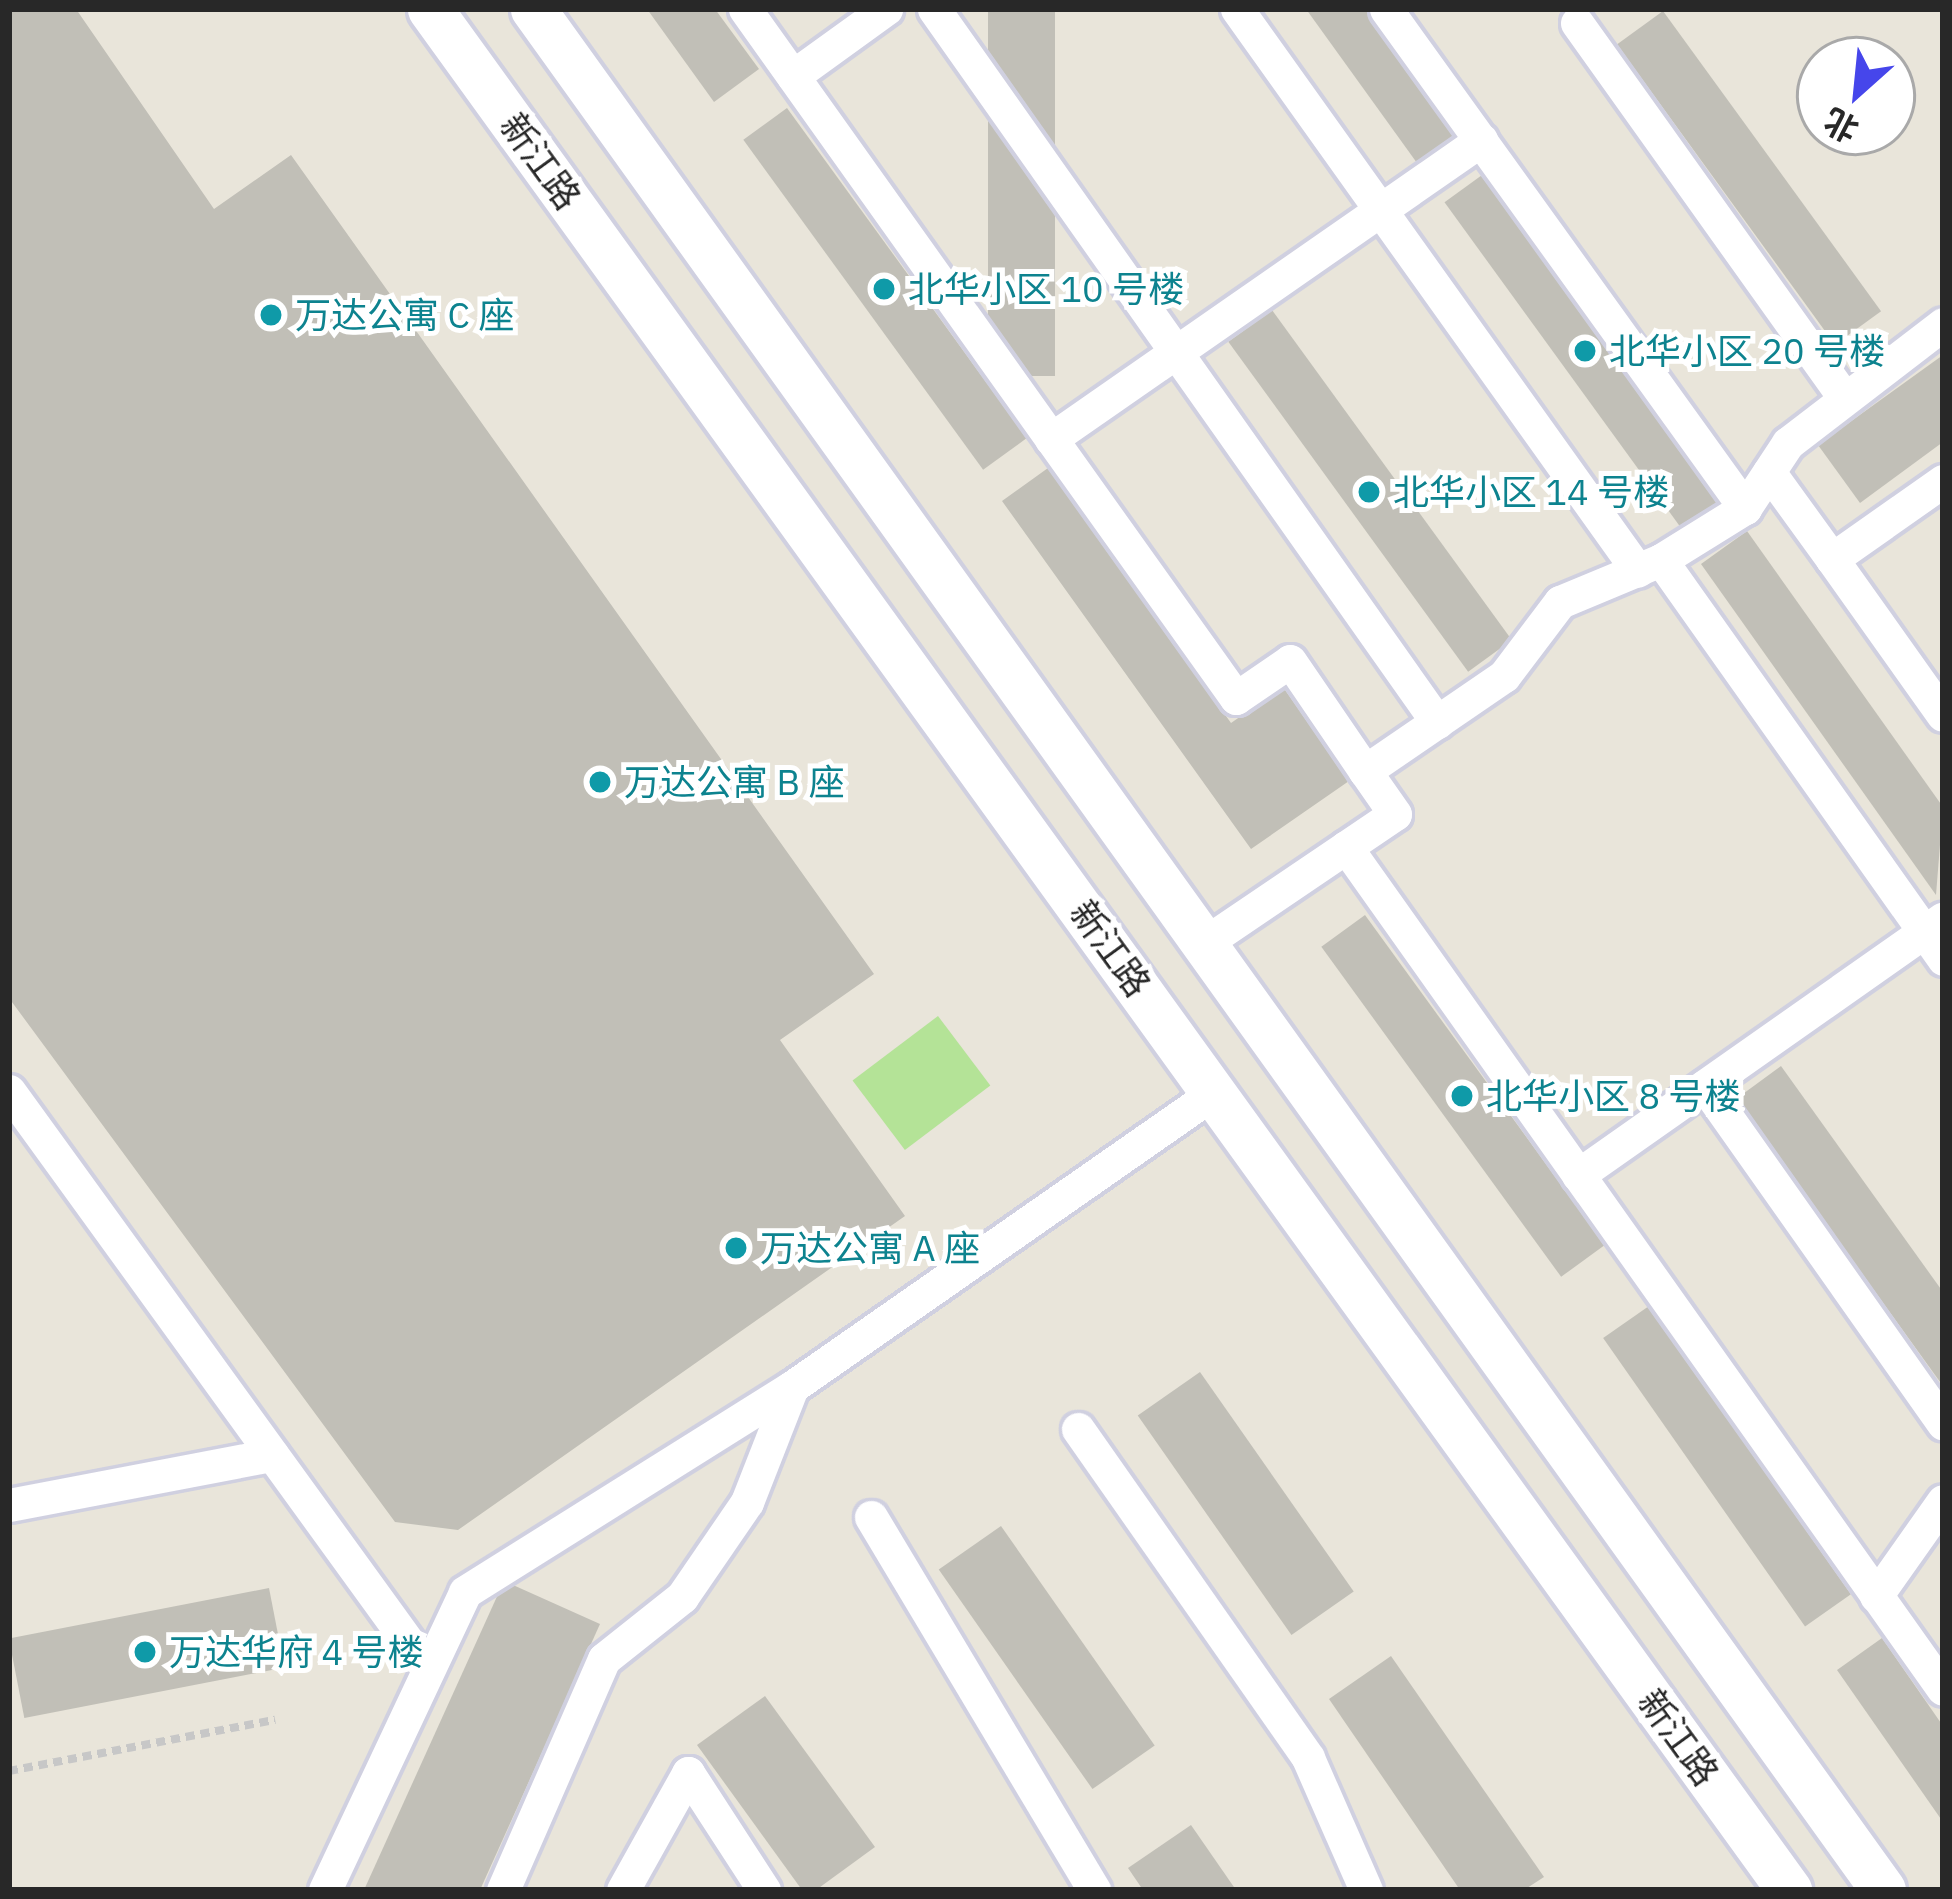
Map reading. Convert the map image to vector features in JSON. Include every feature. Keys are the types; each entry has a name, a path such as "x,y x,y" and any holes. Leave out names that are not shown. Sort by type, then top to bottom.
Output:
{"main road":[{"name":"新江路","path":"430,9 1789,1890"},
{"path":"533,9 1882,1890"}],"street":[{"path":"745,9 1236,698 1290,661 1395,814 1206,942"},
{"path":"793,76 886,9"},
{"path":"934,9 1437,722"},
{"path":"1237,9 1380,210 1937,936 1705,1086 1578,1175"},
{"path":"1386,9 1745,508"},
{"path":"1577,23 1844,398"},
{"path":"1051,439 1481,140"},
{"path":"1365,771 1504,676 1560,602 1649,566 1745,508 1769,472 1844,398 1943,324"},
{"path":"1769,472 1943,715"},
{"path":"1832,559 1943,481"},
{"path":"1346,847 1943,1689"},
{"path":"1705,1086 1943,1424"},
{"path":"9,1091 424,1664"},
{"path":"325,1890 424,1664 465,1592 792,1388 1215,1092"},
{"path":"502,1890 604,1659 682,1597 747,1502 792,1388"},
{"path":"1078,1429 1308,1758 1366,1890"},
{"path":"9,1505 272,1455"},
{"path":"1876,1595 1943,1501"},
{"path":"871,1517 1094,1890"},
{"path":"623,1890 688,1773 764,1890"}],"path":[{"path":"9,1772 275,1720"}],"green space":[{"path":"938,1016 990,1085 905,1150 853,1080"}],"building":[{"path":"9,9 76,9 214,209 291,155 874,974 780,1040 905,1216 458,1530 395,1522 9,998"},
{"path":"647,9 715,9 759,69 714,102"},
{"path":"988,9 1055,9 1055,376 988,376"},
{"path":"1306,9 1373,9 1461,131 1417,163"},
{"path":"1663,11 1881,311 1835,345 1617,45"},
{"name":"北华小区 10 号楼","path":"787,108 1027,438 983,470 743,140"},
{"name":"北华小区 20 号楼","path":"1489,170 1729,500 1684,532 1445,202"},
{"name":"北华小区 14 号楼","path":"1272,310 1512,640 1468,672 1228,342"},
{"path":"1943,355 1943,442 1860,503 1818,445"},
{"path":"1048,468 1231,723 1283,687 1349,781 1251,849 1002,501"},
{"path":"1747,531 1943,807 1936,895 1701,564"},
{"name":"北华小区 8 号楼","path":"1365,915 1605,1245 1561,1277 1321,947"},
{"path":"1781,1066 1943,1292 1943,1386 1736,1099"},
{"path":"1649,1306 1851,1594 1805,1626 1603,1338"},
{"path":"1200,1372 1354,1592 1291,1635 1138,1416"},
{"path":"1001,1526 1155,1746 1092,1789 939,1570"},
{"path":"504,1581 600,1624 480,1890 364,1890"},
{"name":"万达华府 4 号楼","path":"269,1588 284,1668 24,1718 9,1639"},
{"path":"1882,1638 1943,1726 1943,1822 1837,1670"},
{"path":"1391,1656 1544,1877 1524,1890 1460,1890 1329,1699"},
{"path":"765,1696 875,1847 816,1890 802,1890 697,1745"},
{"path":"1191,1825 1236,1890 1143,1890 1128,1868"}],"place":[{"name":"北华小区 10 号楼","path":"884,289"},
{"name":"万达公寓 C 座","path":"271,315"},
{"name":"北华小区 20 号楼","path":"1585,351"},
{"name":"北华小区 14 号楼","path":"1369,492"},
{"name":"万达公寓 B 座","path":"600,782"},
{"name":"北华小区 8 号楼","path":"1462,1096"},
{"name":"万达公寓 A 座","path":"736,1248"},
{"name":"万达华府 4 号楼","path":"145,1652"}]}
